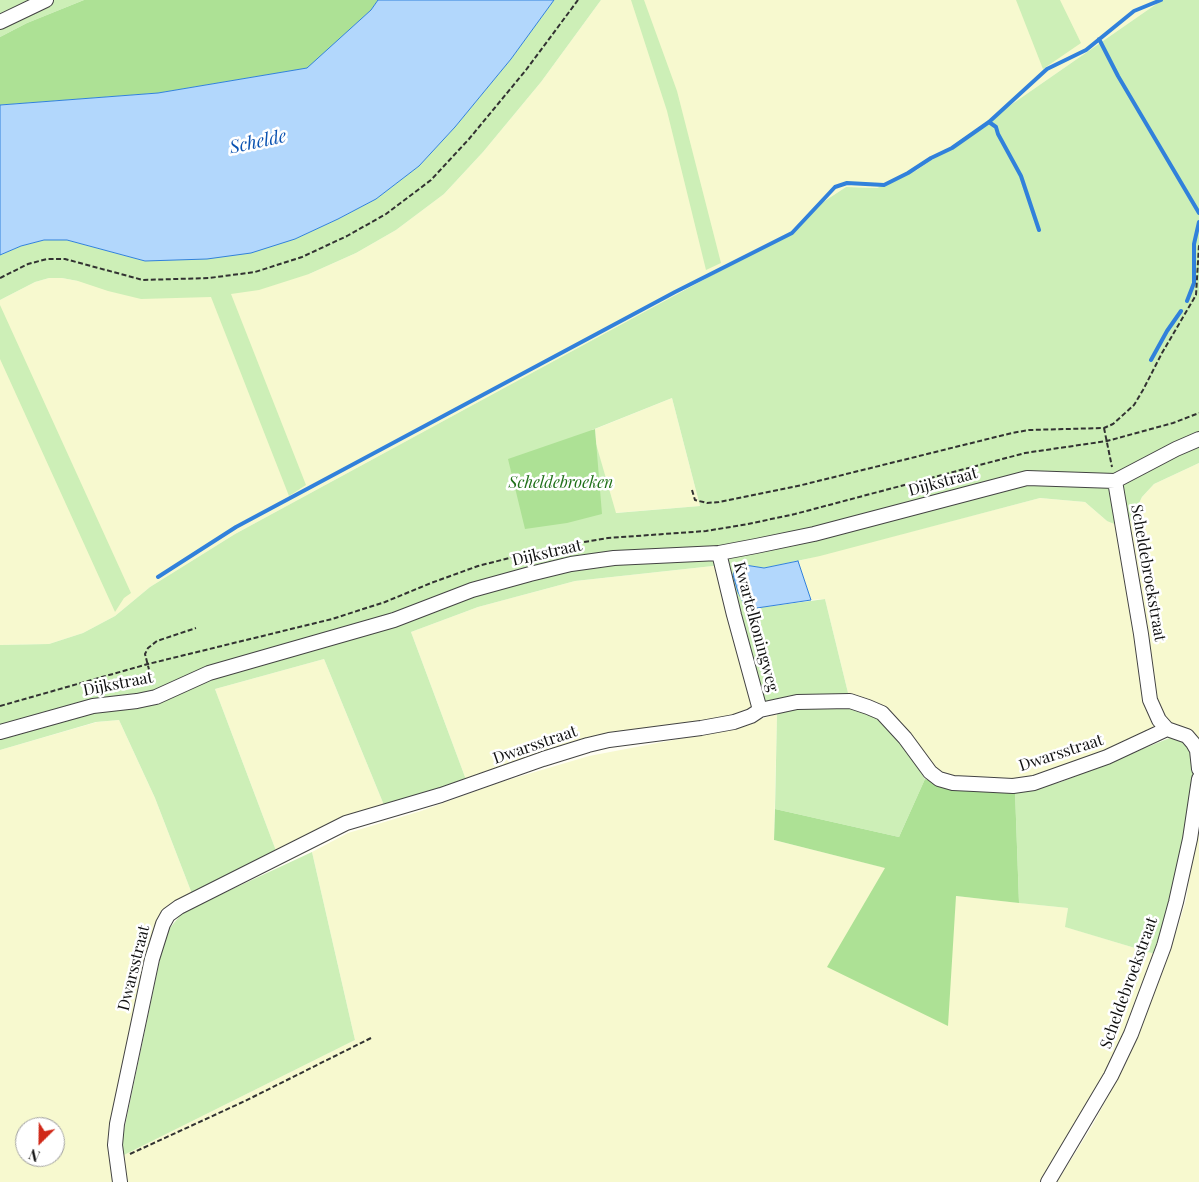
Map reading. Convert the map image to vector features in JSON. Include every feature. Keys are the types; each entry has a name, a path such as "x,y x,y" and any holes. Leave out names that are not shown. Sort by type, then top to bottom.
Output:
{"street":[{"path":"0,22 46,0"},
{"path":"1115,481 1199,439"},
{"name":"Dijkstraat","path":"0,732 93,706 156,697 209,673 376,626 472,590 571,564 614,558 719,553 814,534 1027,478 1115,481"},
{"name":"Scheldebroekstraat","path":"1115,481 1141,634 1150,700 1159,720 1167,729"},
{"name":"Kwartelkoningweg","path":"719,553 760,710"},
{"name":"Dwarsstraat","path":"120,1182 115,1145 116,1124 152,959 162,924 173,911 346,823 367,815 441,795 588,745 610,740 734,722 751,716 760,710 797,702 850,701 882,713 900,732 930,772 939,779 953,783 1013,786 1043,780 1107,757 1167,729"},
{"path":"1167,729 1187,736 1197,750 1199,769"},
{"name":"Scheldebroekstraat","path":"1048,1182 1111,1076 1132,1034 1164,946 1178,895 1190,839 1199,779"}],"path":[{"path":"0,278 28,264 47,259 65,259 143,280 209,278 255,272 302,257 347,236 386,214 431,180 469,140 526,70 578,0"},
{"path":"692,490 695,500 707,503 719,502 802,485 1012,433 1029,430 1104,428 1113,424 1134,404 1196,295 1199,245"},
{"path":"1107,441 1173,423 1199,413"},
{"path":"1104,428 1115,481"},
{"path":"156,697 145,654 148,648 157,641 196,628"},
{"path":"116,1159 132,1154 236,1105 371,1038"}],"green space":[{"path":"0,0 84,0 27,23 0,37"},
{"path":"84,0 378,0 371,10 308,68 158,93 0,105 0,37 27,23"},
{"path":"554,0 601,0 541,82 483,152 444,194 396,230 356,253 309,274 259,290 231,294 306,485 289,496 211,297 141,299 78,281 49,278 35,282 0,300 0,255 21,246 44,240 67,240 145,261 295,239 376,199 419,166 455,127 511,59"},
{"path":"601,0 1162,0 917,170 877,188 846,187 817,206 799,228 235,534 150,587 115,616 83,633 49,644 0,645 0,300 35,282 49,278 78,281 309,274 356,253 396,230 444,194 483,152 541,82"},
{"path":"631,0 644,0 677,91 721,263 706,270 667,111"},
{"path":"1016,0 1060,0 1081,43 1043,69"},
{"path":"1162,0 1199,0 1199,463 1154,484 1142,497 1130,522 1122,527 1107,521 1085,502 1040,498 820,556 764,568 745,565 750,609 825,599 850,701 760,710 722,565 575,581 478,607 411,632 468,785 386,810 324,659 215,689 278,856 194,899 155,798 119,720 96,722 0,750 0,645 49,644 83,633 115,616 150,587 235,534 799,228 817,206 846,187 877,188 917,170","holes":["672,398 700,506 616,513 592,430"]},
{"path":"0,305 131,593 124,598 115,612 0,359"},
{"path":"672,398 700,506 602,514 595,429"},
{"name":"Scheldebroeken","path":"595,429 602,514 567,523 525,529 508,459"},
{"path":"1199,463 1199,746 1165,721 1147,678 1167,729 1034,783 953,783 850,701 825,599 811,600 798,561 1040,498 1085,502 1107,521 1130,522 1142,497 1154,484"},
{"path":"722,565 760,710 609,740 468,785 411,632 478,607 575,581"},
{"path":"324,659 386,810 278,856 215,689"},
{"path":"798,708 855,708 873,714 885,723 899,739 925,779 899,837 775,809 777,714"},
{"path":"777,714 774,840 886,868 828,967 956,896 1068,908 1066,927 1155,954 1126,1035 1099,1088 1041,1182 128,1182 122,1156 355,1040 312,852 348,833 421,811 501,782 589,756 726,730"},
{"path":"119,720 155,798 194,899 168,915 117,1124 115,1182 0,1182 0,750 97,722"},
{"path":"1172,737 1179,737 1190,747 1194,783 1176,894 1155,954 1065,927 1068,908 1019,903 1015,791 1026,791 1061,782"},
{"path":"925,779 945,786 1015,791 1019,903 956,896 948,1026 827,967 885,868 774,840 775,809 899,837"},
{"path":"1199,811 1199,1182 1057,1182 1092,1126 1126,1063 1186,900"},
{"path":"312,852 355,1040 122,1156 122,1140 163,944 169,929 183,912"}],"water":[{"name":"Schelde","path":"378,0 554,0 511,59 455,127 419,166 376,199 295,239 251,253 207,259 145,261 67,240 44,240 21,246 0,255 0,105 158,93 307,68 371,10"},
{"path":"798,561 811,600 750,609 745,606 733,575 735,568 745,565 764,568"}],"waterway":[{"path":"158,577 236,527 675,292 792,233 835,187 847,183 884,185 952,148 989,122 1047,69 1086,50 1134,11 1161,0"},
{"path":"1099,39 1118,76 1199,213"},
{"path":"989,122 996,127 1021,176 1039,230"},
{"path":"1187,301 1194,283 1194,244 1199,222"},
{"path":"1151,360 1181,311"}]}
